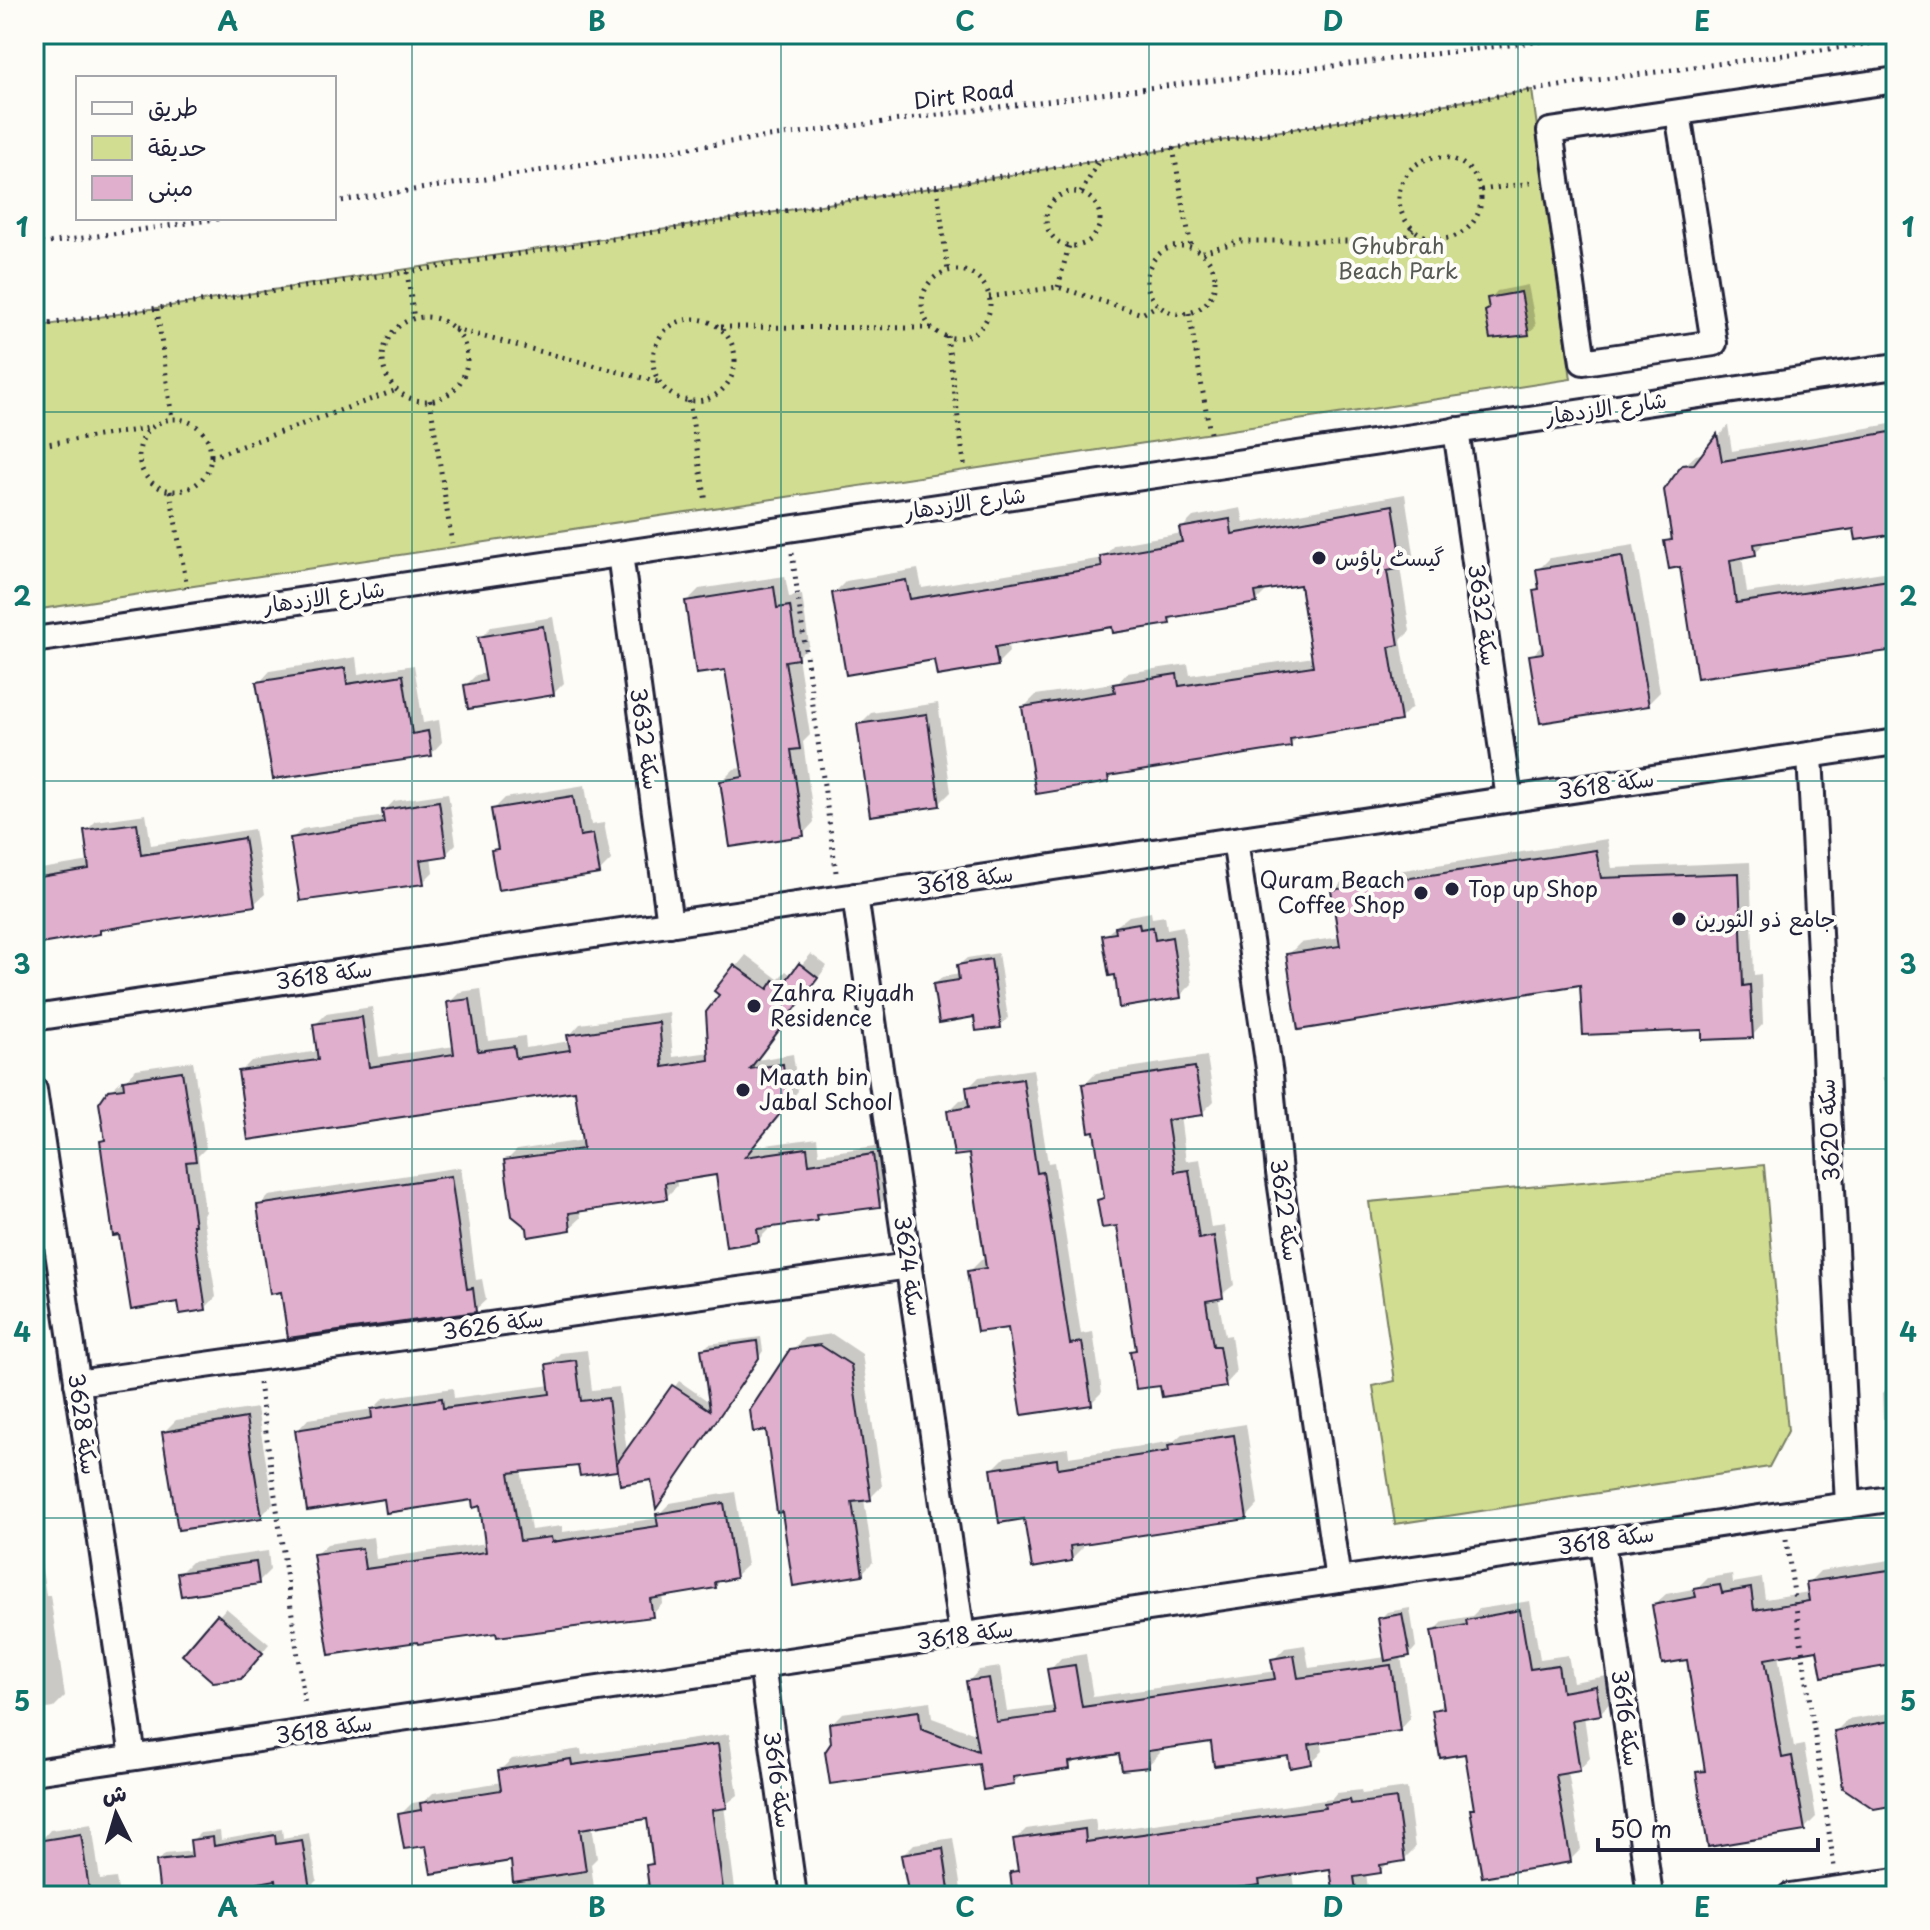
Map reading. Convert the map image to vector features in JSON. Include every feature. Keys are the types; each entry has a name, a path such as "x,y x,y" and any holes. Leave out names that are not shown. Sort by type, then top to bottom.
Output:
{"street":[{"path":"1678,113 1714,343 1583,362 1550,131 1896,80"},
{"name":"شارع الازدهار","path":"34,640 1896,366"},
{"name":"سكة 3632","path":"1456,430 1509,799"},
{"name":"سكة 3632","path":"620,554 670,924"},
{"name":"سكة 3618","path":"34,1018 1896,742"},
{"name":"سكة 3620","path":"1810,755 1848,1505"},
{"name":"سكة 3622","path":"1235,840 1338,1580"},
{"name":"سكة 3624","path":"847,897 909,1266 962,1635"},
{"name":"سكة 3628","path":"34,1090 133,1757"},
{"name":"سكة 3626","path":"77,1383 909,1266"},
{"name":"سكة 3618","path":"34,1772 1896,1498"},
{"name":"سكة 3616","path":"1602,1541 1650,1896"},
{"name":"سكة 3616","path":"762,1665 794,1896"},
{"path":"1790,1896 1896,1881"}],"path":[{"name":"Dirt Road","path":"336,202 730,142 1601,34"},
{"path":"34,326 407,272 1597,80 1896,40"},
{"path":"1173,148 1191,247"},
{"path":"1429,158 1456,160 1467,167 1476,177 1481,190 1477,217 1469,228 1444,239 1430,238 1413,229 1401,212 1399,199 1407,173 1429,158"},
{"path":"1081,193 1099,161"},
{"path":"1481,190 1544,181"},
{"path":"937,187 948,271"},
{"path":"1081,193 1095,204 1100,221 1093,237 1086,242 1069,245 1054,237 1049,230 1047,213 1050,205 1063,194 1081,193"},
{"path":"34,245 209,220"},
{"path":"1202,252 1241,241 1402,241 1413,229"},
{"path":"1058,287 1069,245"},
{"path":"1180,245 1191,247 1202,252 1214,271 1213,293 1199,310 1189,313 1167,311 1158,305 1147,286 1151,263 1168,248 1180,245"},
{"path":"720,327 932,328 947,336 963,337 982,326 988,316 989,297 983,283 965,271 948,271 933,278 922,297 922,308 932,328"},
{"path":"407,272 414,319"},
{"path":"989,297 1058,287 1142,314 1158,305"},
{"path":"157,309 172,419"},
{"path":"1189,313 1210,433"},
{"path":"454,329 465,345 467,359 459,385 448,394 422,401 397,390 388,379 384,366 383,352 388,339 396,328 414,319 436,318 454,329 659,382"},
{"path":"693,318 707,320 730,337 735,349 733,376 726,388 715,396 689,401 666,391 659,382 653,354 657,340 666,329 679,321 693,318"},
{"path":"947,336 965,470"},
{"path":"211,457 397,390"},
{"path":"430,400 452,543"},
{"path":"689,401 706,502"},
{"path":"34,446 150,428 172,419 196,425 204,434 211,457 208,469 192,487 170,491 149,481 138,461 138,449 150,428"},
{"path":"170,491 187,587"},
{"path":"788,529 847,897"},
{"path":"255,1358 309,1732"},
{"path":"1782,1514 1837,1889"}],"green space":[{"name":"Ghubrah Beach Park","path":"1532,90 1571,379 34,610 34,327 937,187"},
{"path":"1764,1165 1788,1431 1769,1467 1395,1524 1373,1386 1395,1381 1369,1202"}],"building":[{"path":"1521,292 1529,335 1490,339 1485,311 1489,309 1487,298"},
{"path":"1896,431 1896,534 1856,540 1854,529 1754,544 1756,555 1730,560 1736,603 1896,579 1896,650 1697,678 1680,567 1669,569 1664,541 1672,540 1664,490 1682,465 1694,464 1717,434 1722,461"},
{"path":"1393,505 1403,568 1387,571 1399,645 1389,647 1401,721 1290,739 1291,747 1108,776 1109,782 1036,794 1022,707 1115,692 1113,684 1177,674 1179,686 1313,666 1300,585 1255,592 1257,603 1169,618 1170,624 1113,633 1112,627 995,647 998,666 937,676 934,660 846,675 832,593 906,580 910,599 1102,567 1100,556 1182,542 1179,528 1230,519 1232,534"},
{"path":"1622,556 1649,706 1540,723 1529,655 1543,653 1533,590 1539,589 1536,569"},
{"path":"774,587 777,608 790,606 798,659 785,661 800,749 791,750 804,836 730,847 720,781 743,777 725,670 696,674 685,601"},
{"path":"543,626 554,695 468,709 464,685 486,681 478,637"},
{"path":"345,668 347,684 403,675 412,734 428,731 432,756 273,779 256,682"},
{"path":"927,714 940,806 870,816 857,724"},
{"path":"573,796 580,836 593,834 600,874 498,890 491,850 498,849 491,809"},
{"path":"439,801 447,856 420,860 424,884 300,901 290,838 384,823 382,810"},
{"path":"137,823 141,855 244,838 255,906 100,930 100,934 40,944 34,909 34,878 89,869 84,830"},
{"path":"1596,850 1601,878 1739,873 1743,986 1750,985 1753,1038 1702,1040 1702,1030 1583,1035 1580,985 1298,1030 1286,954 1340,946 1331,890"},
{"path":"1139,923 1140,929 1153,927 1155,940 1172,937 1181,998 1119,1008 1115,975 1109,976 1102,935 1116,933 1115,927"},
{"path":"991,959 1001,1028 976,1031 974,1017 939,1023 933,984 959,980 957,965"},
{"path":"799,963 818,978 750,1069 783,1064 788,1104 745,1157 807,1148 809,1164 873,1154 880,1207 816,1215 817,1221 757,1229 759,1242 726,1247 716,1175 665,1183 667,1199 569,1213 571,1230 528,1237 527,1228 512,1216 504,1160 583,1149 575,1091 248,1140 238,1071 318,1060 313,1024 362,1017 369,1067 454,1054 447,1002 470,999 478,1051 514,1046 516,1058 570,1050 567,1035 659,1022 663,1067 709,1060 706,1012 719,995 714,991 734,965 768,989 774,980 782,986"},
{"path":"1195,1067 1203,1115 1167,1120 1175,1172 1189,1170 1199,1239 1214,1236 1223,1298 1206,1301 1213,1346 1219,1346 1226,1387 1162,1397 1160,1386 1136,1389 1130,1351 1136,1350 1117,1226 1102,1228 1097,1200 1104,1198 1094,1131 1089,1132 1082,1084"},
{"path":"182,1071 196,1161 186,1162 206,1310 180,1314 178,1302 131,1310 119,1235 113,1236 100,1141 105,1140 99,1103 108,1090 124,1088 123,1080"},
{"path":"1023,1079 1037,1173 1043,1172 1070,1344 1082,1342 1092,1405 1022,1415 1008,1328 977,1332 967,1271 986,1268 969,1154 954,1156 947,1111 969,1107 966,1087"},
{"path":"451,1176 467,1289 473,1288 476,1312 288,1338 281,1292 270,1294 257,1205"},
{"path":"757,1341 759,1358 656,1509 651,1480 620,1485 617,1463 672,1385 710,1410 701,1349"},
{"path":"820,1345 851,1365 871,1500 852,1502 863,1575 793,1586 782,1512 777,1513 766,1430 753,1432 750,1410 790,1349"},
{"path":"576,1360 581,1401 608,1398 617,1471 580,1476 578,1466 509,1473 520,1541 551,1537 552,1542 658,1526 656,1514 724,1503 736,1578 715,1582 716,1588 650,1599 653,1617 497,1637 496,1633 417,1642 329,1655 313,1554 362,1548 365,1569 486,1552 480,1506 473,1508 472,1500 386,1513 384,1499 307,1511 295,1430 372,1418 371,1409 442,1398 443,1408 550,1394 546,1364"},
{"path":"246,1418 262,1518 178,1530 162,1432"},
{"path":"1234,1435 1247,1519 1070,1546 1072,1561 1032,1568 1024,1519 999,1523 991,1469 1057,1459 1058,1468 1169,1451 1168,1445"},
{"path":"256,1562 259,1584 181,1596 177,1573"},
{"path":"1896,1569 1896,1658 1891,1659 1892,1665 1822,1677 1817,1650 1765,1659 1782,1758 1792,1756 1805,1831 1708,1847 1696,1772 1705,1771 1687,1660 1662,1664 1652,1605 1696,1597 1694,1589 1720,1585 1722,1593 1751,1588 1754,1610 1809,1601 1806,1582"},
{"path":"1520,1610 1530,1669 1558,1665 1562,1692 1596,1686 1601,1715 1572,1720 1580,1771 1556,1775 1571,1862 1482,1877 1470,1809 1474,1809 1465,1754 1440,1758 1432,1710 1444,1708 1431,1631 1467,1625 1466,1620"},
{"path":"217,1614 263,1653 241,1679 213,1682 182,1655"},
{"path":"1402,1614 1410,1656 1385,1661 1378,1618"},
{"path":"1294,1655 1298,1678 1391,1665 1400,1731 1309,1744 1312,1764 1290,1768 1288,1756 1214,1766 1211,1742 1148,1751 1149,1767 1122,1770 1119,1754 1069,1762 1070,1769 1013,1777 1014,1785 983,1790 979,1764 830,1784 825,1752 831,1743 829,1723 919,1711 921,1729 978,1751 966,1681 989,1678 996,1722 1055,1714 1047,1669 1075,1665 1082,1707 1275,1679 1271,1659"},
{"path":"1896,1720 1896,1805 1874,1809 1843,1788 1834,1731"},
{"path":"718,1744 727,1808 712,1810 724,1896 650,1896 646,1865 653,1864 647,1819 580,1829 586,1871 513,1882 511,1861 431,1874 426,1846 404,1849 398,1814 421,1810 420,1803 501,1790 498,1770 571,1759 572,1765"},
{"path":"1396,1798 1405,1861 1380,1865 1381,1873 1354,1877 1357,1896 1334,1896 1330,1869 1259,1880 1260,1885 1219,1890 1220,1896 1194,1896 1194,1892 1166,1896 1013,1896 1010,1872 1018,1871 1013,1839 1085,1829 1086,1842 1325,1808 1324,1804 1350,1800 1351,1804"},
{"path":"81,1834 90,1896 34,1896 34,1847 38,1846 37,1841"},
{"path":"275,1835 276,1844 302,1840 310,1889 278,1895 276,1880 226,1889 227,1896 160,1896 156,1861 192,1857 190,1840 213,1837 214,1846"},
{"path":"943,1848 950,1896 909,1896 901,1855"}],"place":[{"name":"گیسٹ ہاؤس","path":"1319,558"},
{"name":"Top up Shop","path":"1452,889"},
{"name":"Quram Beach Coffee Shop","path":"1421,893"},
{"name":"جامع ذو النورين","path":"1679,919"},
{"name":"Zahra Riyadh Residence","path":"754,1006"},
{"name":"Maath bin Jabal School","path":"743,1090"}]}
